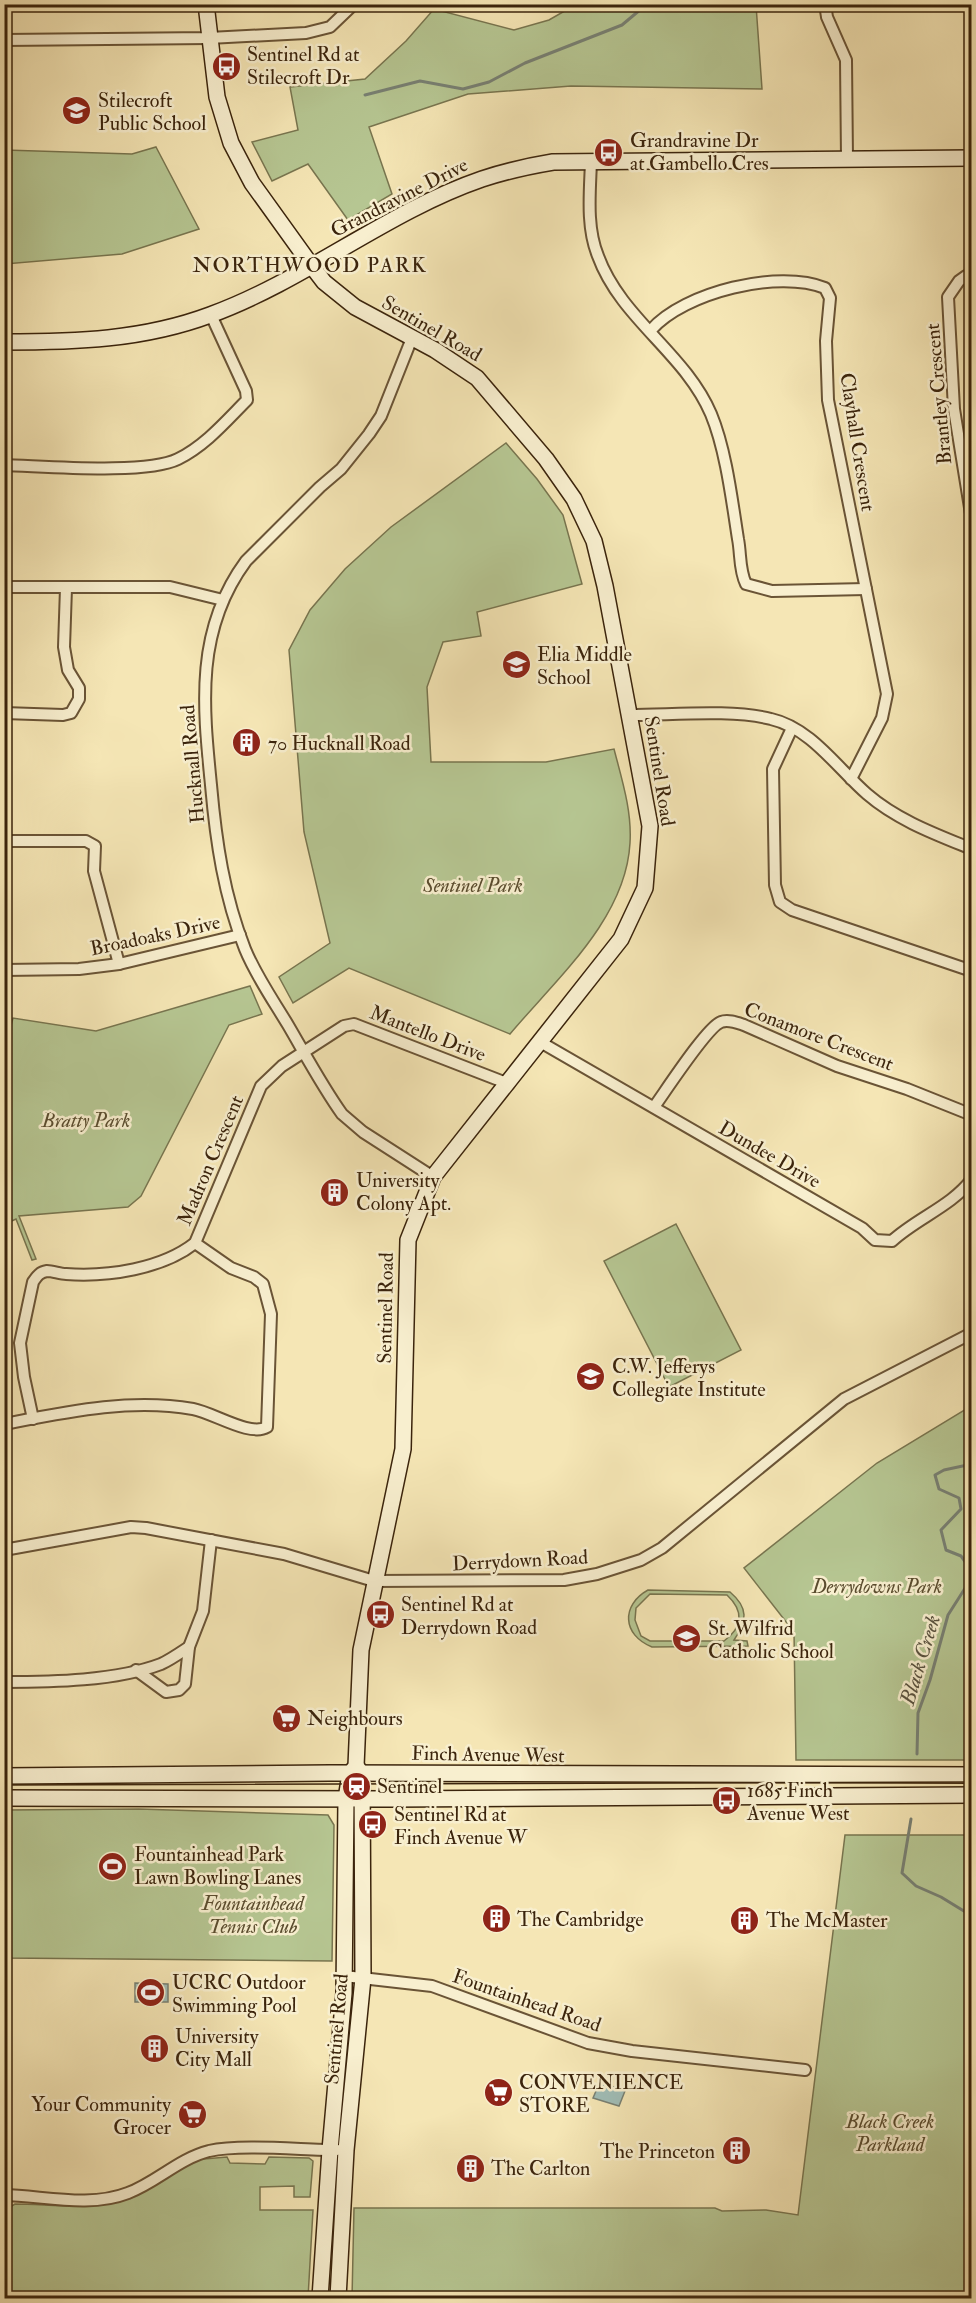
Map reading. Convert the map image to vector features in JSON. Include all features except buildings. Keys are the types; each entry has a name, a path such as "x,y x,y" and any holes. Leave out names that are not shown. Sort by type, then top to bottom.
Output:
{"street":[{"name":"Sentinel Road","path":"206,4 216,97 231,143 252,183 311,265 324,282 343,298 465,369 483,385 551,465 574,499 594,542 602,575 650,826 645,888 621,939 542,1043 433,1177 408,1240 403,1449 374,1581 360,1659 356,1771 362,1799 363,1978 346,2150 338,2298"},
{"path":"4,40 209,38 306,33 330,27 354,4"},
{"path":"825,4 827,17 846,60 848,159"},
{"name":"Grandravine Drive","path":"4,342 84,342 170,328 211,315 278,285 439,197 481,179 513,169 553,162 591,161 972,158"},
{"path":"591,161 590,215 597,255 611,284 639,321 651,330 688,373 712,416 719,441 746,584 772,591 866,589"},
{"name":"Brantley Crescent","path":"972,278 966,276 959,281 948,297 954,409 972,520"},
{"name":"Clayhall Crescent","path":"651,330 693,299 714,291 767,283 814,283 825,288 830,298 826,340 828,400 887,694 887,704 851,779"},
{"path":"4,465 151,467 177,460 204,442 248,400 211,315"},
{"name":"Hucknall Road","path":"412,338 381,416 369,434 341,469 246,561 223,600 208,654 204,682 204,711 221,872 249,958 334,1103 348,1121 433,1177"},
{"path":"4,588 170,587 223,600"},
{"path":"4,713 63,715 71,713 79,699 79,688 68,670 64,647 66,588"},
{"path":"630,715 742,715 773,719 792,728 814,744 867,795 895,814 933,834 972,849"},
{"path":"792,728 773,769 775,885 780,902 792,910 972,971"},
{"path":"4,841 86,841 95,846 94,871 119,964"},
{"name":"Broadoaks Drive","path":"4,970 79,969 119,964 240,935"},
{"name":"Conamore Crescent","path":"654,1107 708,1032 721,1022 728,1021 744,1025 837,1065 907,1089 972,1115"},
{"name":"Mantello Drive","path":"304,1052 344,1026 354,1024 509,1084"},
{"name":"Dundee Drive","path":"542,1043 862,1228 875,1240 892,1241 905,1229 962,1192 972,1179"},
{"name":"Madron Crescent","path":"33,1419 20,1343 33,1282 38,1275 49,1271 73,1274 153,1266 174,1258 195,1243 261,1086 266,1078 304,1052"},
{"path":"4,1424 131,1404 191,1409 224,1418 252,1431 267,1428 271,1314 266,1290 263,1284 254,1277 231,1268 195,1243"},
{"name":"Derrydown Road","path":"4,1550 131,1527 284,1554 374,1581 564,1580 608,1572 641,1560 683,1531 844,1399 972,1333"},
{"path":"135,1670 166,1692 179,1690 185,1684 189,1647 204,1611 211,1540"},
{"path":"4,1682 68,1681 135,1670 161,1664 189,1647"},
{"name":"Sentinel Road","path":"320,2298 344,1976 346,1799 356,1771"},
{"name":"Finch Avenue West","path":"4,1776 356,1771 972,1774"},
{"path":"4,1798 362,1799 972,1795"},
{"name":"Fountainhead Road","path":"344,1976 432,1986 588,2043 632,2051 805,2070"},
{"path":"4,2195 48,2199 102,2199 126,2194 147,2184 180,2161 210,2151 346,2150"}],"green space":[{"path":"575,5 756,5 762,89 571,86 468,94 369,127 392,194 348,220 308,164 272,181 252,142 298,130 290,87 365,79 406,41 434,9 514,30 549,20"},
{"path":"156,147 199,229 122,254 5,264 5,150 132,154"},
{"name":"Sentinel Park","path":"506,443 537,479 563,515 582,584 477,612 481,636 443,642 427,687 431,762 546,762 614,749 626,796 629,819 630,843 626,871 616,897 586,946 510,1034 349,968 293,1003 279,977 330,943 304,832 289,650 310,610 345,569 391,527"},
{"name":"Bratty Park","path":"250,986 262,1014 229,1025 141,1196 128,1207 19,1216 36,1259 32,1260 16,1219 5,1224 4,1052 13,1018 96,1031"},
{"path":"676,1224 741,1350 669,1387 604,1261"},
{"name":"Derrydowns Park","path":"971,1406 971,1760 796,1760 794,1632 744,1568 877,1463"},
{"path":"648,1590 730,1592 740,1604 744,1615 742,1627 734,1640 747,1641 748,1646 652,1647 642,1642 630,1628 629,1611 639,1596","holes":["650,1594 727,1595 733,1601 739,1613 739,1619 735,1630 724,1641 650,1641 641,1636 635,1620 636,1608"]},
{"name":"Fountainhead Tennis Club","path":"139,1809 328,1815 334,1825 332,1961 5,1958 5,1810"},
{"name":"Black Creek Parkland","path":"845,1835 971,1835 971,2298 352,2298 354,2208 715,2208 722,2211 766,2210 798,2215"},
{"path":"202,2157 204,2159 227,2157 230,2163 265,2164 269,2157 309,2158 313,2161 310,2197 294,2197 294,2186 260,2187 260,2210 313,2210 308,2298 5,2298 5,2210 15,2204 91,2206 120,2201 143,2192"}],"water":[{"name":"UCRC Outdoor Swimming Pool","path":"135,1983 168,1984 168,2002 135,2002"},
{"path":"600,2082 625,2091 619,2106 593,2098"}],"waterway":[{"path":"365,95 420,81 463,89 489,82 525,63 622,25 647,4"},
{"name":"Black Creek","path":"917,1754 918,1713 930,1680 948,1615 969,1582 969,1567 961,1556 946,1550 941,1530 961,1509 959,1498 939,1489 935,1475 944,1470 972,1464"},
{"name":"Black Creek","path":"911,1819 902,1873 916,1886 941,1897 972,1916"}],"tram line":[{"path":"4,1785 972,1782"}],"place":[{"name":"Sentinel Rd at Stilecroft Dr","path":"226,66"},
{"name":"Stilecroft Public School","path":"77,111"},
{"name":"Grandravine Dr at Gambello Cres","path":"609,152"},
{"name":"Elia Middle School","path":"516,665"},
{"name":"70 Hucknall Road","path":"247,743"},
{"name":"University Colony Apt.","path":"335,1192"},
{"name":"C.W. Jefferys Collegiate Institute","path":"591,1377"},
{"name":"Sentinel Rd at Derrydown Road","path":"380,1615"},
{"name":"St. Wilfrid Catholic School","path":"687,1639"},
{"name":"Neighbours","path":"286,1718"},
{"name":"Sentinel","path":"356,1786"},
{"name":"1685 Finch Avenue West","path":"726,1801"},
{"name":"Sentinel Rd at Finch Avenue W","path":"373,1825"},
{"name":"Fountainhead Park Lawn Bowling Lanes","path":"113,1866"},
{"name":"The Cambridge","path":"496,1919"},
{"name":"The McMaster","path":"745,1920"},
{"name":"UCRC Outdoor Swimming Pool","path":"151,1993"},
{"name":"University City Mall","path":"154,2048"},
{"name":"CONVENIENCE STORE","path":"498,2093"},
{"name":"Your Community Grocer","path":"192,2115"},
{"name":"The Princeton","path":"736,2151"},
{"name":"The Carlton","path":"470,2168"}],"district":[{"name":"NORTHWOOD PARK","path":"310,265"}]}
